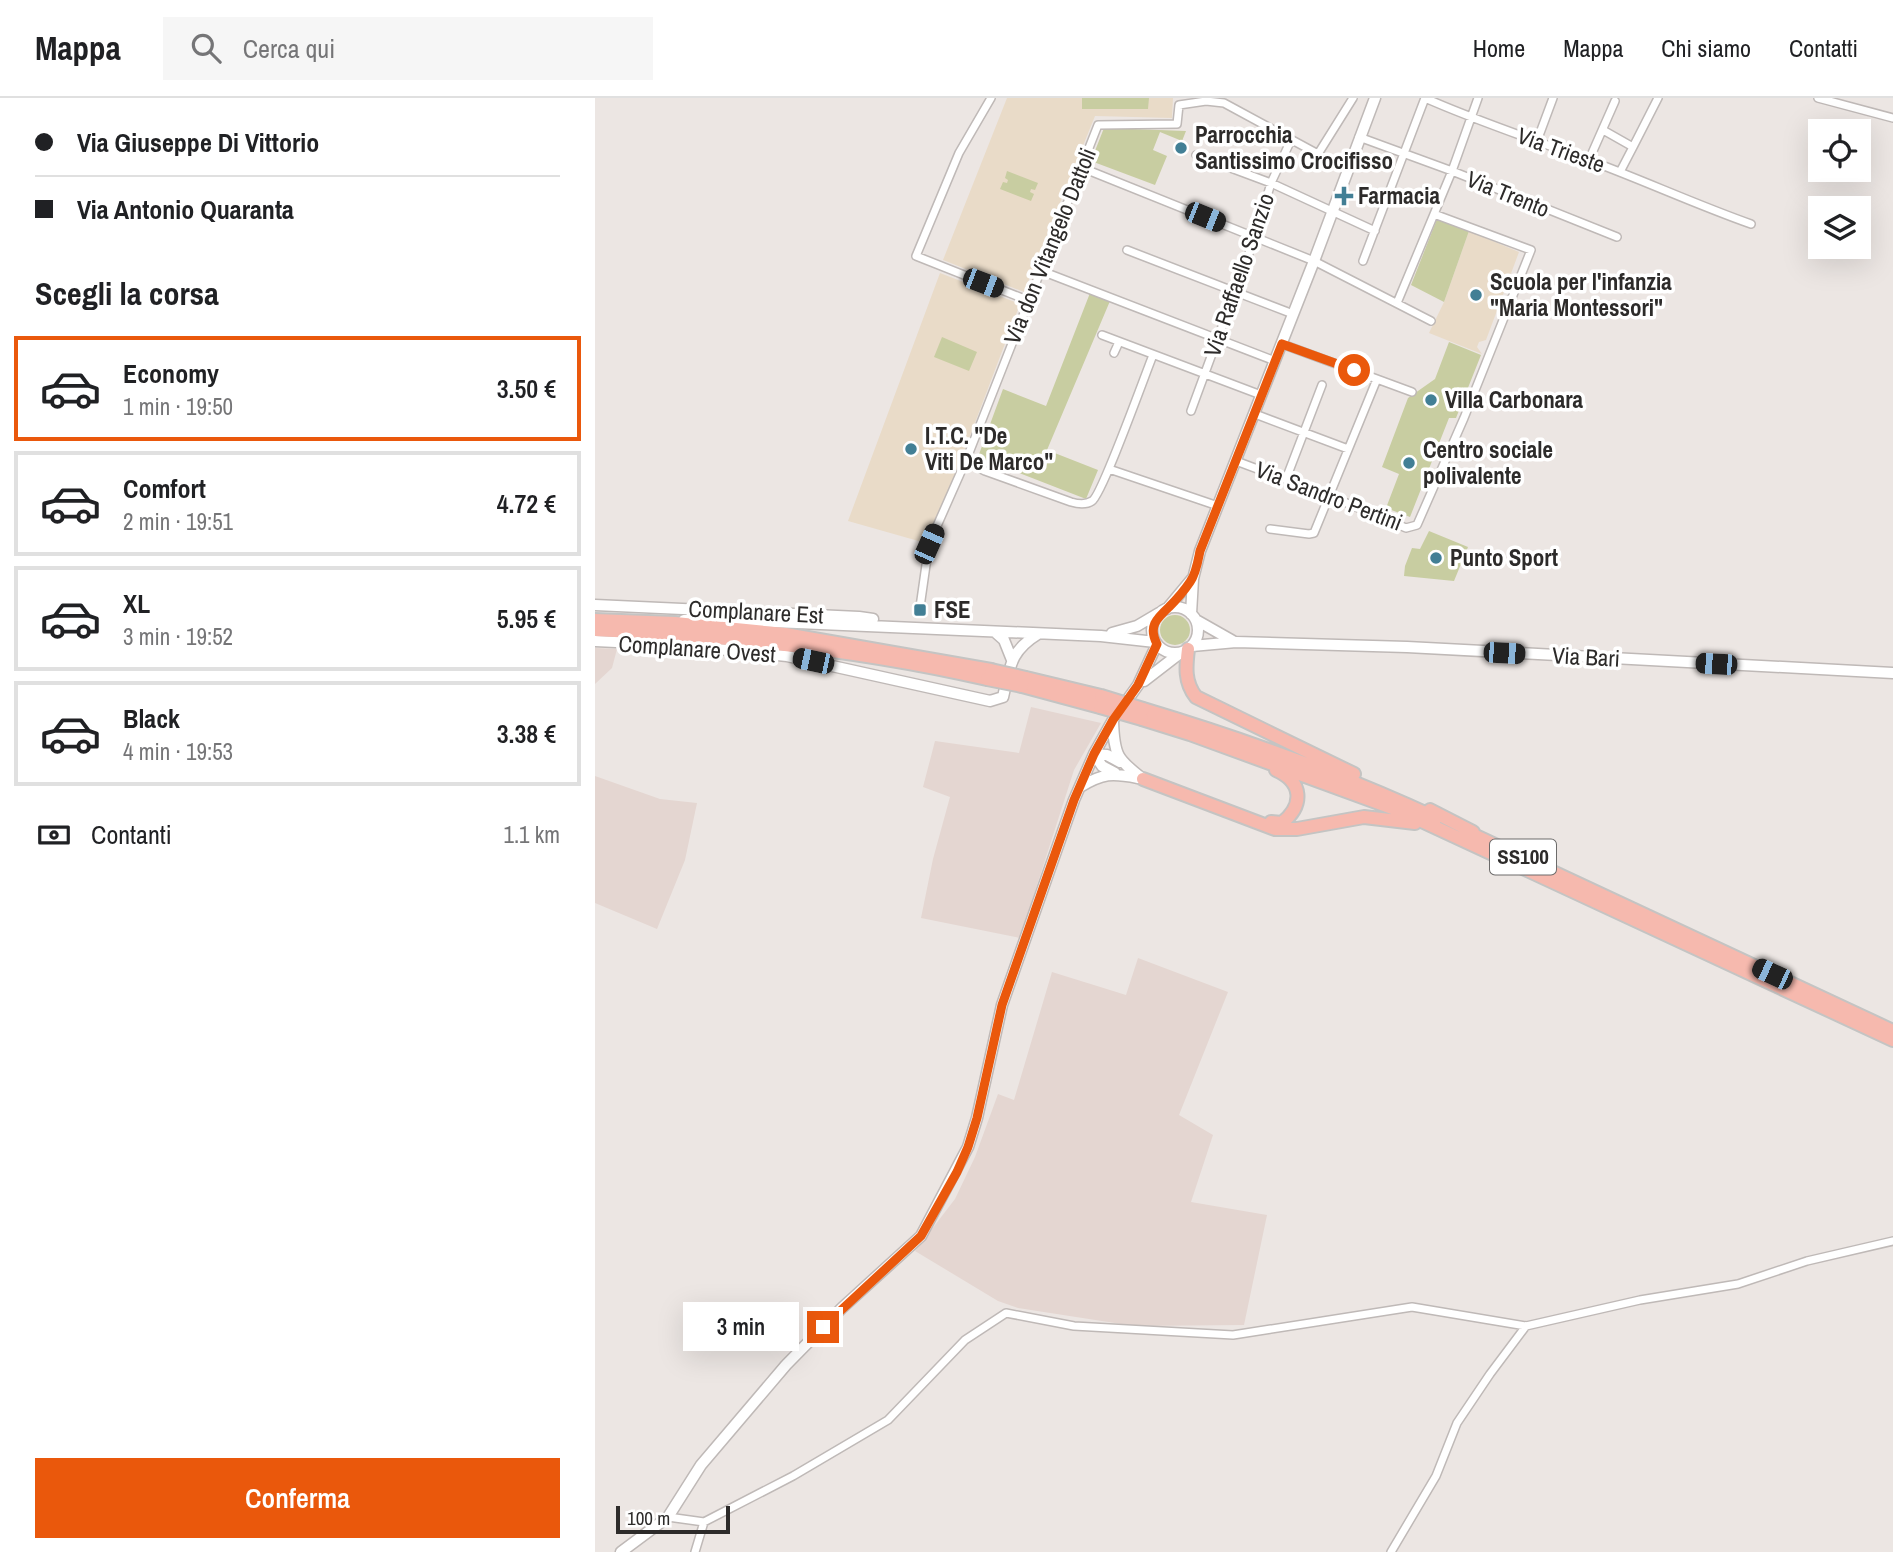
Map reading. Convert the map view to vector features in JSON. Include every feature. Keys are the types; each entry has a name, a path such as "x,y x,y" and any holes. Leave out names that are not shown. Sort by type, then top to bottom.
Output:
{"highway":[{"name":"SS100","path":"595,620 785,634 989,674 1204,728 1345,778 1504,849 1893,1031"},
{"name":"SS100","path":"595,630 787,644 989,674"},
{"name":"SS100","path":"1188,649 1187,678 1190,689 1203,701 1440,815 1504,849"},
{"name":"SS100","path":"1142,714 1286,775 1297,789 1298,802 1291,815 1282,823 1249,820"},
{"name":"SS100","path":"1215,744 1345,790 1436,827 1893,1040"},
{"name":"SS100","path":"1143,779 1275,829 1297,829 1364,817 1436,827"}],"main road":[{"path":"1138,685 1188,649 1198,630 1193,617 1193,579 1200,551 1375,98"},
{"path":"621,1552 668,1517 701,1465 786,1365 842,1308 921,1236 936,1211 968,1147 1002,1005 1079,787 1113,720 1138,685 1156,643 1153,627 1156,618 1193,579"},
{"name":"Complanare Est","path":"595,605 859,617 915,627"},
{"path":"1101,636 1137,626 1165,610 1176,608 1236,642"},
{"path":"662,623 707,619 1101,636 1156,643 1172,653 1188,649"},
{"path":"995,632 1004,640 1012,660"},
{"path":"1012,660 1026,641 1039,634"},
{"name":"Complanare Ovest","path":"595,641 679,645 787,656 990,701 1003,697 1012,660"},
{"name":"Via Bari","path":"1188,649 1236,642 1407,647 1893,673"},
{"path":"1113,720 1113,735 1120,762"},
{"path":"1094,754 1107,755 1143,779"},
{"path":"1094,754 1102,766 1115,774"},
{"path":"1079,787 1095,778 1115,774 1143,779"}],"street":[{"path":"991,98 959,153 916,256 1027,300"},
{"path":"1291,140 1318,154 1353,98"},
{"path":"1363,261 1425,98"},
{"name":"Via Trieste","path":"1425,98 1470,118 1621,172 1696,205 1751,224"},
{"path":"1397,303 1478,98"},
{"path":"1537,141 1553,98"},
{"path":"1621,172 1658,98"},
{"path":"1818,98 1835,99 1893,118"},
{"name":"Via don Vitangelo Dattoli","path":"967,458 1098,125 1177,124 1179,105 1206,101 1224,103 1291,140"},
{"path":"1589,160 1615,101"},
{"path":"1603,130 1633,147"},
{"name":"Via Trento","path":"1360,137 1617,237"},
{"name":"Via Raffaello Sanzio","path":"1191,411 1255,237 1271,183 1291,140"},
{"path":"1196,155 1271,183 1375,230"},
{"path":"1080,167 1314,261 1431,321"},
{"name":"Via Sandro Pertini","path":"1236,461 1406,528 1417,525 1464,418 1531,250 1434,214"},
{"path":"1127,250 1293,314"},
{"path":"1039,270 1275,361"},
{"path":"1102,335 1262,396"},
{"path":"1114,353 1119,342"},
{"path":"1282,344 1412,392"},
{"path":"967,458 971,464 985,471 1071,502 1092,502 1109,469 1153,355"},
{"path":"1270,529 1314,533 1377,379"},
{"path":"1286,479 1322,385"},
{"path":"1255,414 1348,449"},
{"path":"920,607 929,544 967,458"},
{"path":"1109,469 1218,506"},
{"path":"668,1517 704,1522 793,1476 888,1420 965,1340 1006,1313 1074,1326 1233,1335 1412,1307 1527,1326 1640,1300 1738,1284 1807,1262 1893,1241"},
{"path":"1391,1552 1436,1476 1457,1423 1527,1326"},
{"path":"695,1552 704,1522"}],"shaded area":[{"path":"1007,98 1173,98 1172,118 1095,116 1024,292 943,260"},
{"path":"1469,231 1519,252 1503,295 1497,296 1494,303 1498,308 1486,340 1479,342 1477,347 1482,354 1429,333 1444,302"},
{"path":"940,273 1020,304 929,544 848,521"},
{"path":"595,648 617,649 612,668 595,684"},
{"path":"1031,707 1101,723 1074,770 1020,938 921,918 950,797 923,787 935,741 1019,753"},
{"path":"595,776 660,799 697,803 685,860 657,929 595,903"},
{"path":"1138,958 1228,992 1179,1115 1213,1135 1191,1202 1267,1215 1244,1325 1134,1326 1018,1308 998,1301 915,1251 955,1199 975,1157 998,1094 1014,1100 1052,972 1126,995"}],"green space":[{"path":"1082,98 1149,98 1148,109 1082,109"},
{"path":"1104,128 1186,131 1182,141 1160,132 1153,150 1167,156 1155,185 1091,161"},
{"path":"1007,171 1038,183 1035,190 1031,189 1030,192 1034,194 1031,201 1000,189 1003,182 1007,183"},
{"path":"1437,219 1469,231 1444,302 1411,285"},
{"path":"1090,293 1110,301 1047,450 1098,470 1086,499 978,457 1003,389 1046,406"},
{"path":"942,337 977,352 969,371 934,357"},
{"path":"1449,342 1481,355 1456,418 1449,418 1410,517 1386,508 1399,474 1382,467 1408,398 1435,379"},
{"name":"Punto Sport","path":"1429,531 1468,547 1454,581 1404,576 1412,548 1420,549"},
{"path":"1175,615 1185,620 1190,630 1185,640 1175,645 1165,640 1160,630 1165,620"}],"place":[{"name":"Parrocchia Santissimo Crocifisso","path":"1181,148"},
{"name":"Farmacia","path":"1344,196"},
{"name":"Scuola per l'infanzia \"Maria Montessori\"","path":"1476,295"},
{"name":"Villa Carbonara","path":"1431,400"},
{"name":"I.T.C. \"De Viti De Marco\"","path":"911,449"},
{"name":"Centro sociale polivalente","path":"1409,463"},
{"name":"Punto Sport","path":"1436,558"},
{"name":"FSE","path":"920,610"}],"route":[{"path":"823,1327 921,1236 957,1172 977,1118 1002,1005 1074,800 1094,754 1113,720 1149,666 1157,644 1153,636 1156,618 1193,579 1200,551 1282,344 1354,370"}]}
